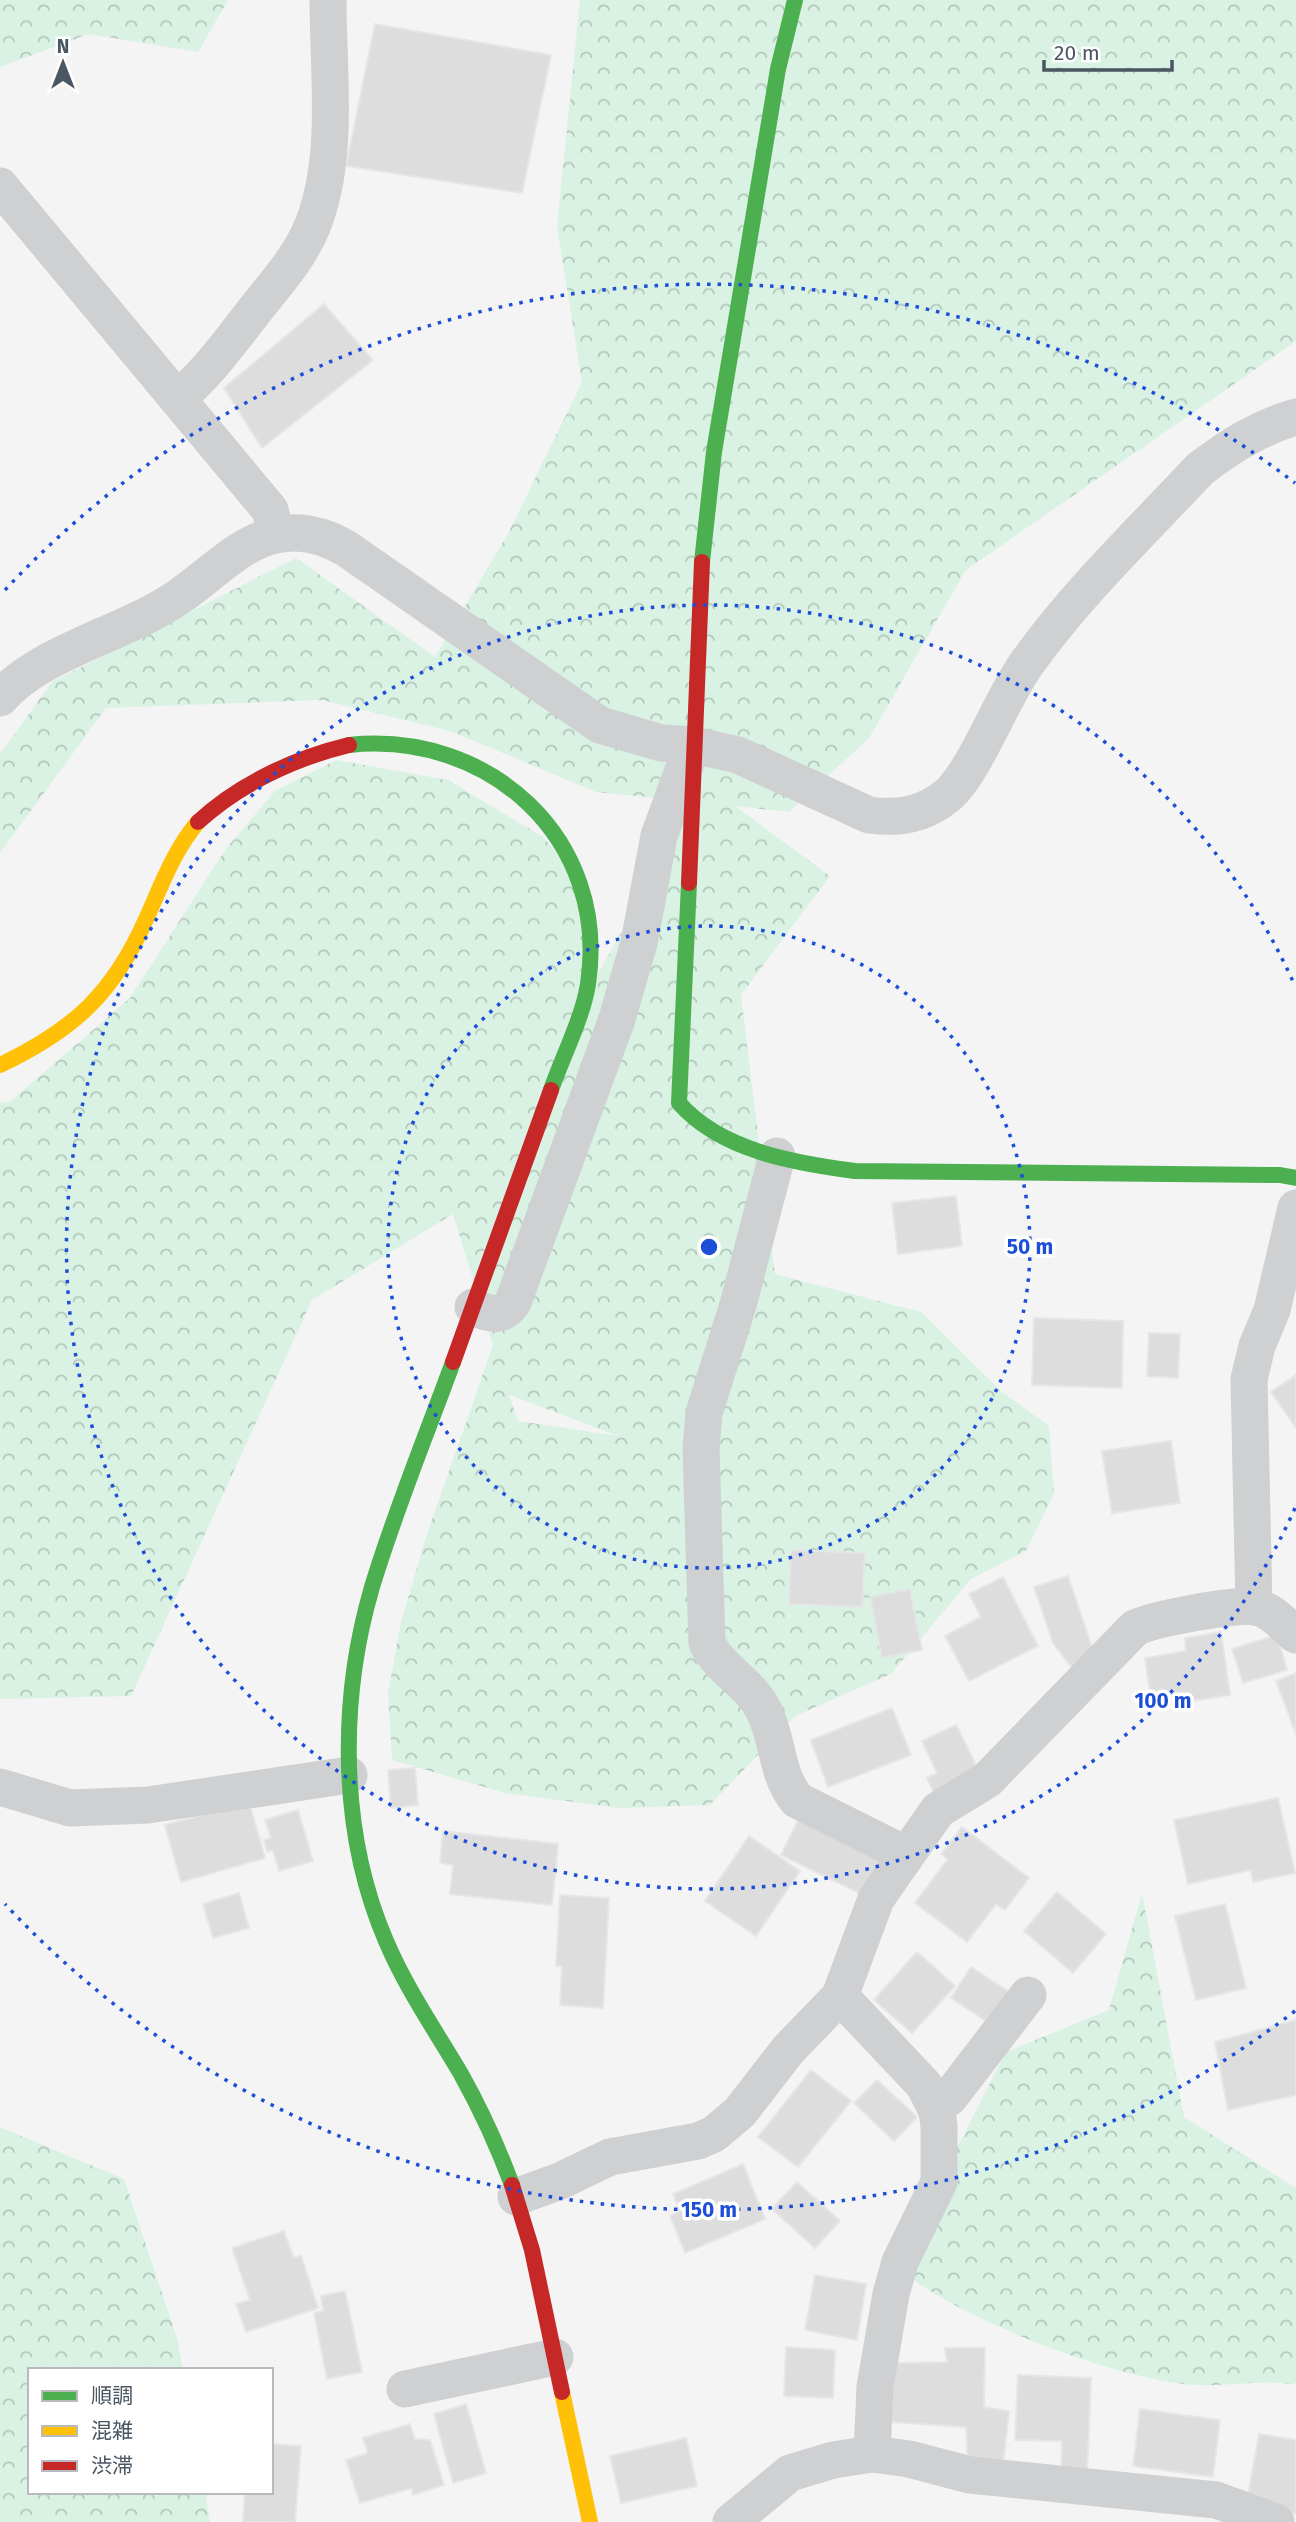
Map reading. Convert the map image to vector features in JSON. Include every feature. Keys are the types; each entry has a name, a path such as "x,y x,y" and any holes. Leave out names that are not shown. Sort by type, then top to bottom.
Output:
{"street":[{"path":"178,398 198,382 290,265 311,230 324,191 328,150 328,0"},
{"path":"795,0 778,69 709,487 699,594 679,1103 686,1115 698,1123 777,1156 855,1171 1280,1175 1296,1178"},
{"path":"0,186 270,510 276,534"},
{"path":"0,698 30,673 146,617 202,582 245,547 276,534 312,534 331,540 600,725 662,743 693,745 738,755 869,815 891,818 913,815 934,806 951,792 964,775 1013,684 1062,617 1200,469 1226,448 1255,432 1296,417"},
{"path":"0,1065 61,1034 90,1010 114,983 133,952 179,846 193,827 210,812 289,765 319,752 351,745 415,745 446,752 476,764 503,780 527,801 565,850 579,882 589,916 591,952 588,987 578,1021 372,1587 357,1644 349,1703 349,1775 353,1820 365,1878 383,1934 408,1988 487,2123 516,2197 532,2250 590,2522"},
{"path":"473,1307 498,1314 508,1311 513,1302 617,1019 639,943 659,836 693,745"},
{"path":"777,1156 738,1305 703,1421 707,1643 719,1662 758,1701 770,1726 785,1785 797,1800 905,1854"},
{"path":"1254,1606 1249,1379 1257,1346 1272,1310 1296,1208"},
{"path":"516,2197 626,2152 682,2144 714,2134 740,2112 788,2050 839,1996 876,1899 938,1810 986,1780 1135,1628 1160,1619 1254,1606 1269,1612 1296,1635"},
{"path":"0,1787 70,1808 148,1805 349,1775"},
{"path":"934,2104 950,2098 1028,1995"},
{"path":"839,1996 924,2085 934,2104 939,2126 939,2182 900,2262 891,2294 877,2372 873,2454"},
{"path":"405,2389 555,2357"},
{"path":"730,2522 790,2473 852,2456 873,2454 909,2459 970,2475 1216,2500 1276,2522"}],"green space":[{"path":"0,0 228,0 198,52 89,34 0,67"},
{"path":"580,0 1296,0 1296,341 966,570 869,738 789,812 735,806 830,876 741,995 775,1274 921,1312 1001,1391 1049,1426 1054,1494 1026,1551 971,1579 891,1674 795,1716 710,1805 620,1808 505,1793 392,1760 388,1693 401,1622 425,1540 493,1345 453,1214 312,1300 131,1696 0,1699 0,1103 11,1101 130,998 225,850 275,791 336,760 448,780 543,837 580,881 591,986 695,802 596,792 450,731 322,700 106,708 0,853 0,754 52,682 296,558 435,657 509,532 582,382 557,227","holes":["509,1395 618,1436 518,1421"]},
{"path":"1142,1893 1184,2117 1296,2188 1296,2385 1184,2384 1117,2370 1004,2329 969,2313 911,2278 906,2248 1006,2052 1109,2010"},
{"path":"0,2127 124,2179 177,2338 183,2368 28,2368 28,2494 205,2494 210,2522 0,2522"}],"building":[{"path":"375,24 551,55 522,193 346,166"},
{"path":"324,304 373,360 262,448 224,388"},
{"path":"956,1196 962,1246 898,1254 892,1203"},
{"path":"1034,1318 1123,1321 1122,1388 1032,1385"},
{"path":"1149,1333 1180,1334 1178,1378 1147,1376"},
{"path":"1296,1375 1296,1428 1271,1392"},
{"path":"1171,1441 1180,1503 1112,1513 1102,1451"},
{"path":"791,1550 865,1553 862,1607 789,1604"},
{"path":"1068,1576 1094,1653 1073,1669 1053,1643 1034,1587"},
{"path":"1003,1577 1038,1646 969,1681 945,1636 981,1617 969,1594"},
{"path":"910,1589 922,1650 882,1658 870,1597"},
{"path":"1221,1632 1230,1695 1152,1707 1145,1658 1186,1651 1185,1638"},
{"path":"1277,1635 1287,1670 1243,1683 1232,1649"},
{"path":"1296,1673 1296,1734 1276,1681"},
{"path":"892,1708 911,1755 828,1787 811,1740"},
{"path":"956,1725 978,1769 939,1804 927,1778 937,1773 922,1741"},
{"path":"415,1768 418,1805 391,1808 388,1770"},
{"path":"1278,1798 1295,1873 1253,1882 1251,1870 1188,1884 1174,1820"},
{"path":"249,1802 265,1858 181,1882 165,1825"},
{"path":"298,1810 313,1861 279,1871 273,1850 267,1852 264,1840 271,1838 265,1820"},
{"path":"799,1819 887,1852 865,1896 781,1855"},
{"path":"962,1827 1029,1878 1005,1910 996,1904 967,1942 915,1903 948,1859 941,1854"},
{"path":"443,1831 558,1844 552,1905 450,1894 453,1865 440,1863"},
{"path":"749,1836 800,1871 756,1936 705,1901"},
{"path":"1057,1892 1106,1934 1073,1973 1024,1931"},
{"path":"239,1893 249,1928 213,1938 203,1904"},
{"path":"560,1895 609,1898 603,2008 560,2005 562,1966 556,1966"},
{"path":"1225,1904 1246,1988 1196,2000 1175,1916"},
{"path":"917,1952 955,1986 912,2033 874,2000"},
{"path":"971,1967 1009,1992 989,2023 951,1998"},
{"path":"1296,2020 1296,2095 1228,2110 1215,2042"},
{"path":"811,2070 851,2101 798,2167 758,2137"},
{"path":"877,2080 917,2117 894,2141 854,2103"},
{"path":"743,2164 765,2219 685,2253 670,2216 680,2211 673,2194"},
{"path":"797,2182 840,2221 815,2248 772,2209"},
{"path":"284,2231 294,2258 301,2256 318,2308 246,2332 236,2304 250,2300 232,2248"},
{"path":"815,2275 866,2284 857,2340 805,2330"},
{"path":"345,2291 362,2372 327,2379 314,2313 323,2311 321,2296"},
{"path":"786,2347 835,2350 833,2398 784,2396"},
{"path":"945,2348 985,2348 984,2407 1009,2411 1002,2473 968,2464 966,2427 890,2422 894,2363 947,2362"},
{"path":"1018,2375 1091,2378 1087,2478 1061,2477 1062,2441 1015,2440"},
{"path":"466,2404 486,2473 453,2483 434,2414"},
{"path":"1140,2409 1220,2420 1213,2477 1133,2466"},
{"path":"410,2424 415,2439 430,2440 444,2485 413,2495 412,2488 360,2503 346,2460 368,2453 363,2438"},
{"path":"1259,2434 1296,2440 1296,2514 1246,2506"},
{"path":"686,2438 697,2486 621,2503 610,2456"},
{"path":"273,2444 301,2446 295,2522 243,2522 245,2494 273,2494"}],"traffic: fast":[{"path":"702,562 714,452 778,69 795,0"},
{"path":"349,745 400,745 449,756 492,776 529,804 559,841 580,883 590,931 585,997 551,1090"},
{"path":"689,883 679,1103 696,1119 737,1144 784,1159 855,1171 1280,1175 1296,1178"},
{"path":"453,1362 391,1530 361,1630 350,1720 352,1811 359,1856 386,1941 475,2101 512,2185"}],"traffic: slow":[{"path":"0,1065 50,1038 89,1006 105,988 134,944 175,856 198,822"},
{"path":"562,2392 590,2522"}],"traffic: jam":[{"path":"689,883 702,562"},
{"path":"198,822 231,796 269,774 308,757 349,745"},
{"path":"453,1362 551,1090"},
{"path":"512,2185 532,2250 562,2392"}]}
